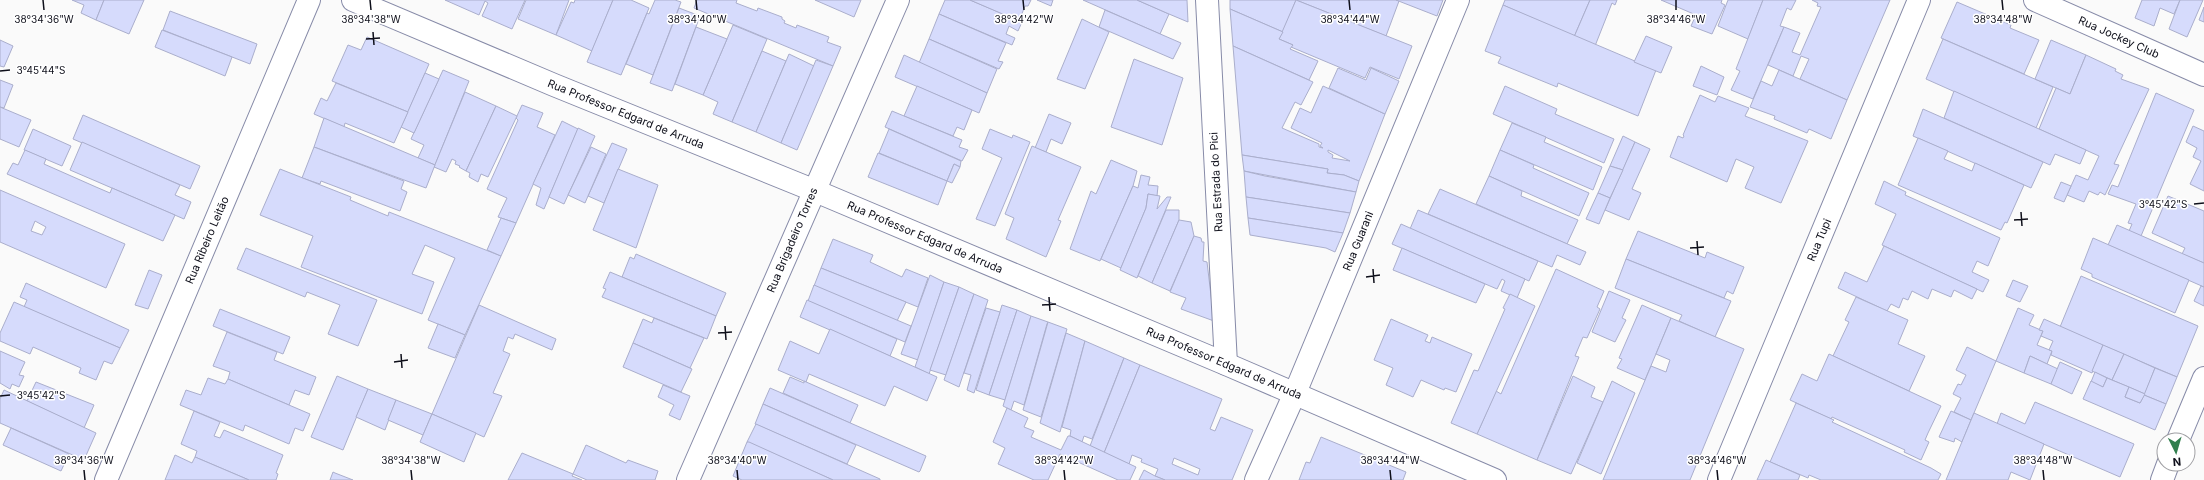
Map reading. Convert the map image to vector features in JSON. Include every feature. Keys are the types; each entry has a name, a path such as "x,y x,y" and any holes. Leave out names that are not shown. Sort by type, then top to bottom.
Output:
{"street":[{"name":"Rua Ribeiro Leitão","path":"106,480 309,0"},
{"name":"Rua Professor Edgard de Arruda","path":"353,0 554,85 813,190 1296,393 1495,480"},
{"name":"Rua Brigadeiro Torres","path":"688,480 813,190 898,0"},
{"name":"Rua Estrada do Pici","path":"1207,0 1226,364"},
{"name":"Rua Guarani","path":"1262,474 1458,0"},
{"name":"Rua Tupi","path":"1719,480 1919,0"},
{"name":"Rua Jockey Club","path":"2035,0 2204,74"},
{"path":"2181,432 2204,378"}],"building":[{"path":"72,0 104,0 96,20 81,13 84,5"},
{"path":"104,0 144,0 129,34 96,20"},
{"path":"445,0 525,0 512,29 482,16 488,3 485,1 479,15"},
{"path":"526,0 569,0 556,35 518,19"},
{"path":"575,0 613,0 592,51 556,35 571,2 574,3"},
{"path":"613,0 631,0 649,8 621,75 587,62"},
{"path":"655,0 675,0 681,2 653,75 626,64 647,13 649,14"},
{"path":"697,0 737,0 736,3 757,11 758,8 782,17 785,21 784,23 796,28 797,25 829,37 827,42 841,47 833,66 694,8"},
{"path":"815,0 861,0 854,17"},
{"path":"945,0 970,0 1022,22 1018,31 1009,26 1006,34 1015,38 1012,45 939,14"},
{"path":"970,0 1031,0 1028,6 1025,6 1019,21"},
{"path":"1037,0 1053,0 1051,6"},
{"path":"1083,0 1137,0 1169,14 1160,34"},
{"path":"1137,0 1187,0 1188,22 1169,14"},
{"path":"1230,0 1296,0 1283,32 1230,9"},
{"path":"1296,0 1396,0 1399,1 1386,36"},
{"path":"1296,0 1412,46 1399,79 1370,67 1365,78 1291,47 1293,45 1279,39"},
{"path":"1396,0 1443,0 1437,16"},
{"path":"1505,0 1590,0 1574,37 1503,5"},
{"path":"1590,0 1617,0 1615,5 1612,3 1595,46 1574,37"},
{"path":"1661,0 1722,0 1721,3 1725,5 1712,34 1691,26 1696,15"},
{"path":"1728,0 1763,0 1748,39 1718,26"},
{"path":"1763,0 1796,0 1791,10 1787,8 1780,26 1784,27 1753,99 1731,90 1740,71 1736,69"},
{"path":"1812,0 1890,0 1847,100 1800,79 1809,59 1801,56 1793,76 1768,65 1784,27 1800,33 1792,52 1800,55 1821,7 1817,6 1818,3"},
{"path":"2142,0 2180,0 2174,14 2160,8 2154,26 2135,18"},
{"path":"2180,0 2203,0 2187,37 2169,29"},
{"path":"1957,2 2011,25 2010,28 2039,40 2024,74 1941,38"},
{"path":"1503,5 1656,70 1638,116 1558,83 1557,87 1498,63 1501,57 1485,51"},
{"path":"2204,7 2204,22 2199,20"},
{"path":"679,8 700,16 672,91 650,83"},
{"path":"1230,9 1283,32 1279,39 1293,45 1290,49 1318,61 1309,80 1233,46"},
{"path":"1105,10 1181,43 1173,59 1099,27"},
{"path":"170,11 257,44 250,64 163,30"},
{"path":"939,14 1006,43 998,61 1003,62 999,69 929,39"},
{"path":"1082,19 1109,32 1085,89 1057,79"},
{"path":"733,25 767,39 732,122 713,114 718,102 703,95"},
{"path":"696,27 727,39 703,95 675,84"},
{"path":"162,30 232,57 225,76 155,47"},
{"path":"1646,36 1672,47 1661,73 1634,62"},
{"path":"367,37 429,64 408,112 332,81 348,45 361,50"},
{"path":"929,39 997,69 987,93 919,63"},
{"path":"1943,39 2053,87 2036,128 1926,79"},
{"path":"0,40 13,46 4,67 0,66"},
{"path":"2051,40 2086,55 2070,94 2035,79"},
{"path":"1233,46 1313,82 1301,105 1295,102 1282,128 1319,144 1319,147 1323,148 1320,146 1322,143 1291,128 1300,108 1311,113 1323,86 1385,114 1359,181 1344,175 1327,173 1328,169 1242,155","holes":["1328,150 1350,161 1332,158 1333,155 1328,152"]},
{"path":"762,51 786,61 756,132 732,122"},
{"path":"789,54 814,66 781,143 756,132"},
{"path":"904,55 987,93 979,113 895,77"},
{"path":"2086,55 2116,69 2115,71 2123,75 2121,79 2149,89 2114,164 2119,165 2105,195 2100,192 2098,195 2089,191 2084,202 2067,195 2076,175 2088,180 2099,156 2039,129 2056,88 2070,94"},
{"path":"1134,59 1183,78 1162,145 1111,127"},
{"path":"816,60 833,66 797,150 781,143"},
{"path":"1701,66 1724,77 1717,95 1693,86"},
{"path":"1338,68 1366,80 1371,68 1399,81 1385,114 1329,88"},
{"path":"443,70 469,81 435,165 418,158 424,145 411,139"},
{"path":"1779,70 1847,100 1831,139 1809,129 1807,133 1774,119 1775,116 1750,107 1761,81 1772,86"},
{"path":"425,73 439,79 414,133 401,127"},
{"path":"0,80 13,85 4,108 0,107"},
{"path":"336,83 408,112 394,143 345,123 344,127 314,114 321,98 327,101"},
{"path":"917,86 972,110 964,130 957,127 953,136 904,116"},
{"path":"1505,86 1557,109 1555,114 1614,139 1604,163 1493,114"},
{"path":"1954,91 2086,150 2080,164 2055,154 2050,165 1944,118"},
{"path":"465,92 496,106 466,171 455,164 456,161 452,159 446,172 434,167"},
{"path":"2156,93 2194,110 2141,236 2129,231 2132,224 2128,223 2136,204 2108,194 2112,185 2118,187"},
{"path":"1700,95 1715,102 1718,96 1749,108 1745,116 1808,141 1781,203 1745,188 1754,167 1736,159 1727,182 1670,157 1678,136 1683,138 1684,136 1683,135"},
{"path":"522,105 543,113 537,127 555,135 516,223 498,217 507,198 487,189 518,120 516,118"},
{"path":"496,106 517,116 488,177 481,174 478,182 469,177 470,173 466,171"},
{"path":"0,107 31,120 19,147 0,139"},
{"path":"1923,109 2043,162 2031,188 1913,136"},
{"path":"892,111 962,140 959,147 968,150 962,161 885,127"},
{"path":"1049,114 1071,123 1062,144 1051,139 1046,152 1035,148"},
{"path":"83,115 200,166 190,189 73,139"},
{"path":"324,118 435,165 426,188 314,147"},
{"path":"562,121 578,129 544,209 536,205 541,188 533,184"},
{"path":"1512,123 1546,137 1544,142 1602,167 1593,190 1500,150"},
{"path":"2193,126 2204,131 2204,191 2190,184 2201,161 2193,157 2197,148 2186,142"},
{"path":"578,128 595,136 564,204 549,197"},
{"path":"33,129 71,146 62,166 24,150"},
{"path":"889,129 961,161 960,167 954,164 947,181 879,153"},
{"path":"990,129 1012,138 1013,135 1030,142 995,226 976,219 1002,158 982,149"},
{"path":"1623,136 1635,142 1623,170 1610,166"},
{"path":"1918,138 1948,151 1944,159 1972,171 1975,163 2024,185 2007,223 2005,222 2001,230 1898,185"},
{"path":"82,142 180,185 175,195 191,202 184,219 70,170"},
{"path":"1635,142 1650,149 1632,189 1641,193 1629,220 1605,210"},
{"path":"612,143 627,149 604,203 588,196"},
{"path":"1032,146 1081,167 1058,220 1061,221 1046,257 1006,239 1014,218 1005,214"},
{"path":"314,147 404,181 401,189 407,192 400,211 321,181 320,184 302,178"},
{"path":"591,147 606,154 585,203 568,195"},
{"path":"25,150 46,159 44,164 96,187 110,193 112,188 175,215 163,241 7,174 13,163 18,165"},
{"path":"1500,150 1534,165 1533,168 1589,193 1579,216 1489,176"},
{"path":"878,153 947,181 938,205 868,177"},
{"path":"1242,155 1328,169 1327,173 1344,175 1359,181 1356,192 1244,171"},
{"path":"1111,160 1137,171 1133,186 1100,261 1070,249 1091,191 1096,194"},
{"path":"954,164 960,167 952,183 947,181"},
{"path":"1610,166 1623,170 1610,198 1598,193"},
{"path":"280,169 351,197 350,200 388,216 389,212 501,256 465,335 428,320 455,258 425,245 412,274 434,282 422,314 301,267 313,236 260,215"},
{"path":"618,169 658,185 636,248 593,230"},
{"path":"1244,171 1356,192 1350,213 1246,197"},
{"path":"1141,175 1150,177 1148,185 1158,186 1157,196 1148,194 1146,208 1121,268 1101,259 1133,186 1138,188"},
{"path":"1489,176 1522,191 1521,196 1578,220 1567,244 1476,204"},
{"path":"1884,181 1906,192 1905,195 2000,238 1988,266 1977,261 1972,272 1989,280 1983,292 1882,245 1896,214 1875,204"},
{"path":"2061,182 2071,186 2064,202 2054,198"},
{"path":"1440,189 1586,252 1580,265 1557,255 1552,267 1428,214"},
{"path":"0,190 125,244 106,288 0,242","holes":["35,221 46,227 42,235 31,231"]},
{"path":"1598,193 1610,198 1599,224 1586,219"},
{"path":"1148,194 1160,196 1157,209 1167,197 1171,197 1137,278 1120,270 1146,208"},
{"path":"2168,196 2204,211 2204,263 2182,254 2185,248 2152,233"},
{"path":"1246,197 1350,213 1343,233 1248,218"},
{"path":"1166,210 1179,210 1179,220 1152,283 1138,276"},
{"path":"1418,210 1538,261 1529,281 1410,229"},
{"path":"501,218 516,223 501,256 487,250"},
{"path":"1248,218 1343,233 1335,252 1326,248 1250,235"},
{"path":"1179,220 1191,222 1194,236 1170,291 1152,283"},
{"path":"1401,224 1525,279 1517,298 1501,291 1505,281 1502,279 1497,289 1392,244"},
{"path":"2117,225 2204,263 2204,287 2108,245"},
{"path":"1638,231 1705,258 1707,252 1744,267 1733,294 1727,291 1724,298 1626,259"},
{"path":"1194,236 1201,238 1202,242 1204,242 1203,261 1207,262 1214,321 1181,309 1186,298 1170,292"},
{"path":"2093,238 2189,280 2175,313 2092,277 2092,274 2081,269"},
{"path":"833,239 873,255 870,262 902,277 906,269 928,278 918,307 821,268"},
{"path":"1884,246 1977,289 1972,299 1954,290 1951,297 1932,289 1928,299 1912,291 1908,300 1903,298 1899,308 1891,304 1887,311 1838,288 1845,272 1867,282"},
{"path":"246,248 377,300 358,346 328,334 340,305 307,292 305,297 237,269"},
{"path":"1402,248 1485,284 1476,303 1393,270"},
{"path":"636,254 726,293 716,316 622,277 630,257 634,259"},
{"path":"1626,259 1731,301 1715,337 1679,321 1682,315 1615,288"},
{"path":"821,268 906,302 897,321 814,286"},
{"path":"1556,269 1604,291 1597,307 1600,309 1587,338 1583,337 1575,356 1579,357 1537,460 1477,434 1496,391 1501,394"},
{"path":"149,270 162,275 148,309 135,305"},
{"path":"610,272 716,316 707,339 602,297 606,289 603,288"},
{"path":"930,275 944,282 918,360 901,354"},
{"path":"2081,276 2198,326 2177,377 2060,327"},
{"path":"2013,280 2028,286 2020,302 2006,296"},
{"path":"944,282 959,287 929,374 915,367"},
{"path":"26,283 129,330 120,348 24,307 27,300 20,297"},
{"path":"814,285 911,326 905,342 808,301"},
{"path":"2201,286 2204,287 2204,306 2194,301"},
{"path":"959,287 974,294 946,375 930,370"},
{"path":"1609,291 1630,300 1622,318 1626,320 1615,342 1592,332"},
{"path":"974,294 988,300 959,387 944,380"},
{"path":"1510,294 1535,306 1477,434 1451,423 1474,370 1478,371"},
{"path":"1856,297 1908,320 1898,344 1925,356 1909,391 1833,356 1849,322 1845,320"},
{"path":"807,300 897,339 890,356 800,317"},
{"path":"14,302 120,348 112,364 104,361 96,380 79,373 81,368 33,347 30,354 0,341 0,333"},
{"path":"479,305 556,339 552,350 515,334 513,339 508,337 503,351 510,354 493,393 502,396 484,437 432,414"},
{"path":"1002,305 1017,310 989,395 976,390"},
{"path":"1642,305 1671,318 1645,380 1617,368 1622,359 1619,358"},
{"path":"986,308 1000,312 974,393 967,390 971,375 964,373"},
{"path":"2018,308 2034,315 2029,325 2043,331 2037,345 2052,351 2047,364 2030,356 2024,373 1996,361"},
{"path":"220,309 290,337 283,354 213,326"},
{"path":"1017,310 1031,316 1005,400 989,395"},
{"path":"1031,316 1048,322 1024,405 1014,401 1011,410 1003,406"},
{"path":"654,318 704,338 690,368 633,343 643,319 652,323"},
{"path":"1671,318 1744,349 1690,480 1603,480 1651,366 1666,372 1670,360 1656,354"},
{"path":"1391,319 1428,335 1425,341 1430,343 1432,337 1472,354 1456,392 1445,388 1444,390 1421,380 1413,397 1386,385 1393,368 1374,360"},
{"path":"2044,319 2103,345 2092,373 2051,355 2052,351 2049,350 2053,341 2041,336 2043,331 2039,330"},
{"path":"1048,322 1067,329 1041,417 1023,410"},
{"path":"438,324 465,335 455,358 428,348"},
{"path":"830,329 937,377 927,401 894,386 885,406 809,374 806,382 778,370 790,341 819,354"},
{"path":"227,332 277,352 274,360 316,377 309,395 295,390 289,405 228,379 230,372 213,366"},
{"path":"1066,333 1085,341 1060,432 1040,423"},
{"path":"1085,341 1124,358 1092,439 1084,436 1082,442 1070,436 1071,430 1062,427"},
{"path":"633,343 692,369 681,392 623,367"},
{"path":"2103,345 2124,354 2112,380 2092,371"},
{"path":"1967,347 1996,361 1971,420 1954,412 1961,398 1953,394 1958,384 1961,385 1966,375 1956,370"},
{"path":"0,351 25,362 19,375 24,376 19,387 12,384 10,389 0,383"},
{"path":"1829,354 1941,406 1925,440 1929,442 1921,460 1904,452 1905,450 1790,400 1802,374 1817,381"},
{"path":"2124,354 2155,368 2145,394 2112,380"},
{"path":"2030,356 2058,369 2051,384 2024,373"},
{"path":"1124,358 1140,365 1104,453 1090,446"},
{"path":"2060,362 2082,372 2072,394 2051,384"},
{"path":"1140,365 1222,399 1210,429 1215,431 1221,417 1253,430 1232,480 1165,480 1155,476 1158,469 1141,462 1142,459 1132,455 1129,464 1104,453","holes":["1174,458 1200,469 1198,475 1172,464"]},
{"path":"2155,368 2177,377 2166,404 2144,395"},
{"path":"2095,372 2107,378 2103,387 2091,382"},
{"path":"337,376 368,389 343,450 311,437"},
{"path":"1573,376 1595,387 1591,397 1603,402 1571,474 1537,460"},
{"path":"790,377 804,383 804,381 858,405 850,423 783,393"},
{"path":"208,378 225,384 228,379 310,414 303,431 295,428 289,444 245,425 243,431 180,405 186,390 201,395"},
{"path":"2107,378 2129,387 2125,397 2140,403 2144,395 2166,404 2155,430 2083,399 2091,381 2103,387"},
{"path":"1612,381 1635,393 1601,474 1577,463"},
{"path":"36,382 94,405 84,428 27,401"},
{"path":"663,385 690,396 680,420 669,415 674,405 658,397"},
{"path":"2129,387 2145,394 2140,403 2125,397"},
{"path":"770,388 926,456 920,471 919,472 763,404"},
{"path":"368,389 396,400 385,430 356,417"},
{"path":"4,390 96,433 84,460 0,423 0,399"},
{"path":"396,400 432,414 423,435 388,420"},
{"path":"2035,402 2134,444 2120,477 1997,424 2001,413 2025,424"},
{"path":"1796,403 1834,420 1832,422 1931,468 1941,474 1938,480 1821,480 1809,475 1808,478 1770,462"},
{"path":"763,404 856,445 847,464 755,424"},
{"path":"1007,408 1028,418 1024,427 1034,431 1031,437 1061,450 1068,436 1070,436 1136,467 1130,480 1118,480 1060,454 1048,480 1034,480 998,464 1005,448 993,442"},
{"path":"194,411 220,422 214,436 220,438 224,430 283,455 276,473 278,474 276,480 249,480 195,457 197,451 181,444"},
{"path":"1951,411 1971,420 1962,442 1955,438 1954,442 1939,437"},
{"path":"1974,413 2044,444 2030,480 2011,472 2008,480 1946,480"},
{"path":"432,414 476,433 464,462 420,442"},
{"path":"756,424 880,480 833,480 747,442"},
{"path":"11,428 69,454 61,471 3,445"},
{"path":"1321,437 1406,472 1403,480 1299,480 1306,462 1310,463"},
{"path":"747,442 833,480 742,480 733,476"},
{"path":"586,445 626,463 628,460 658,471 655,480 587,480 573,474"},
{"path":"522,453 573,474 572,476 582,480 508,480"},
{"path":"175,455 192,463 195,457 249,480 165,480"},
{"path":"1766,460 1800,475 1798,480 1757,480"},
{"path":"1144,470 1155,476 1165,480 1139,480"},
{"path":"333,472 335,473 353,480 330,480"}]}
